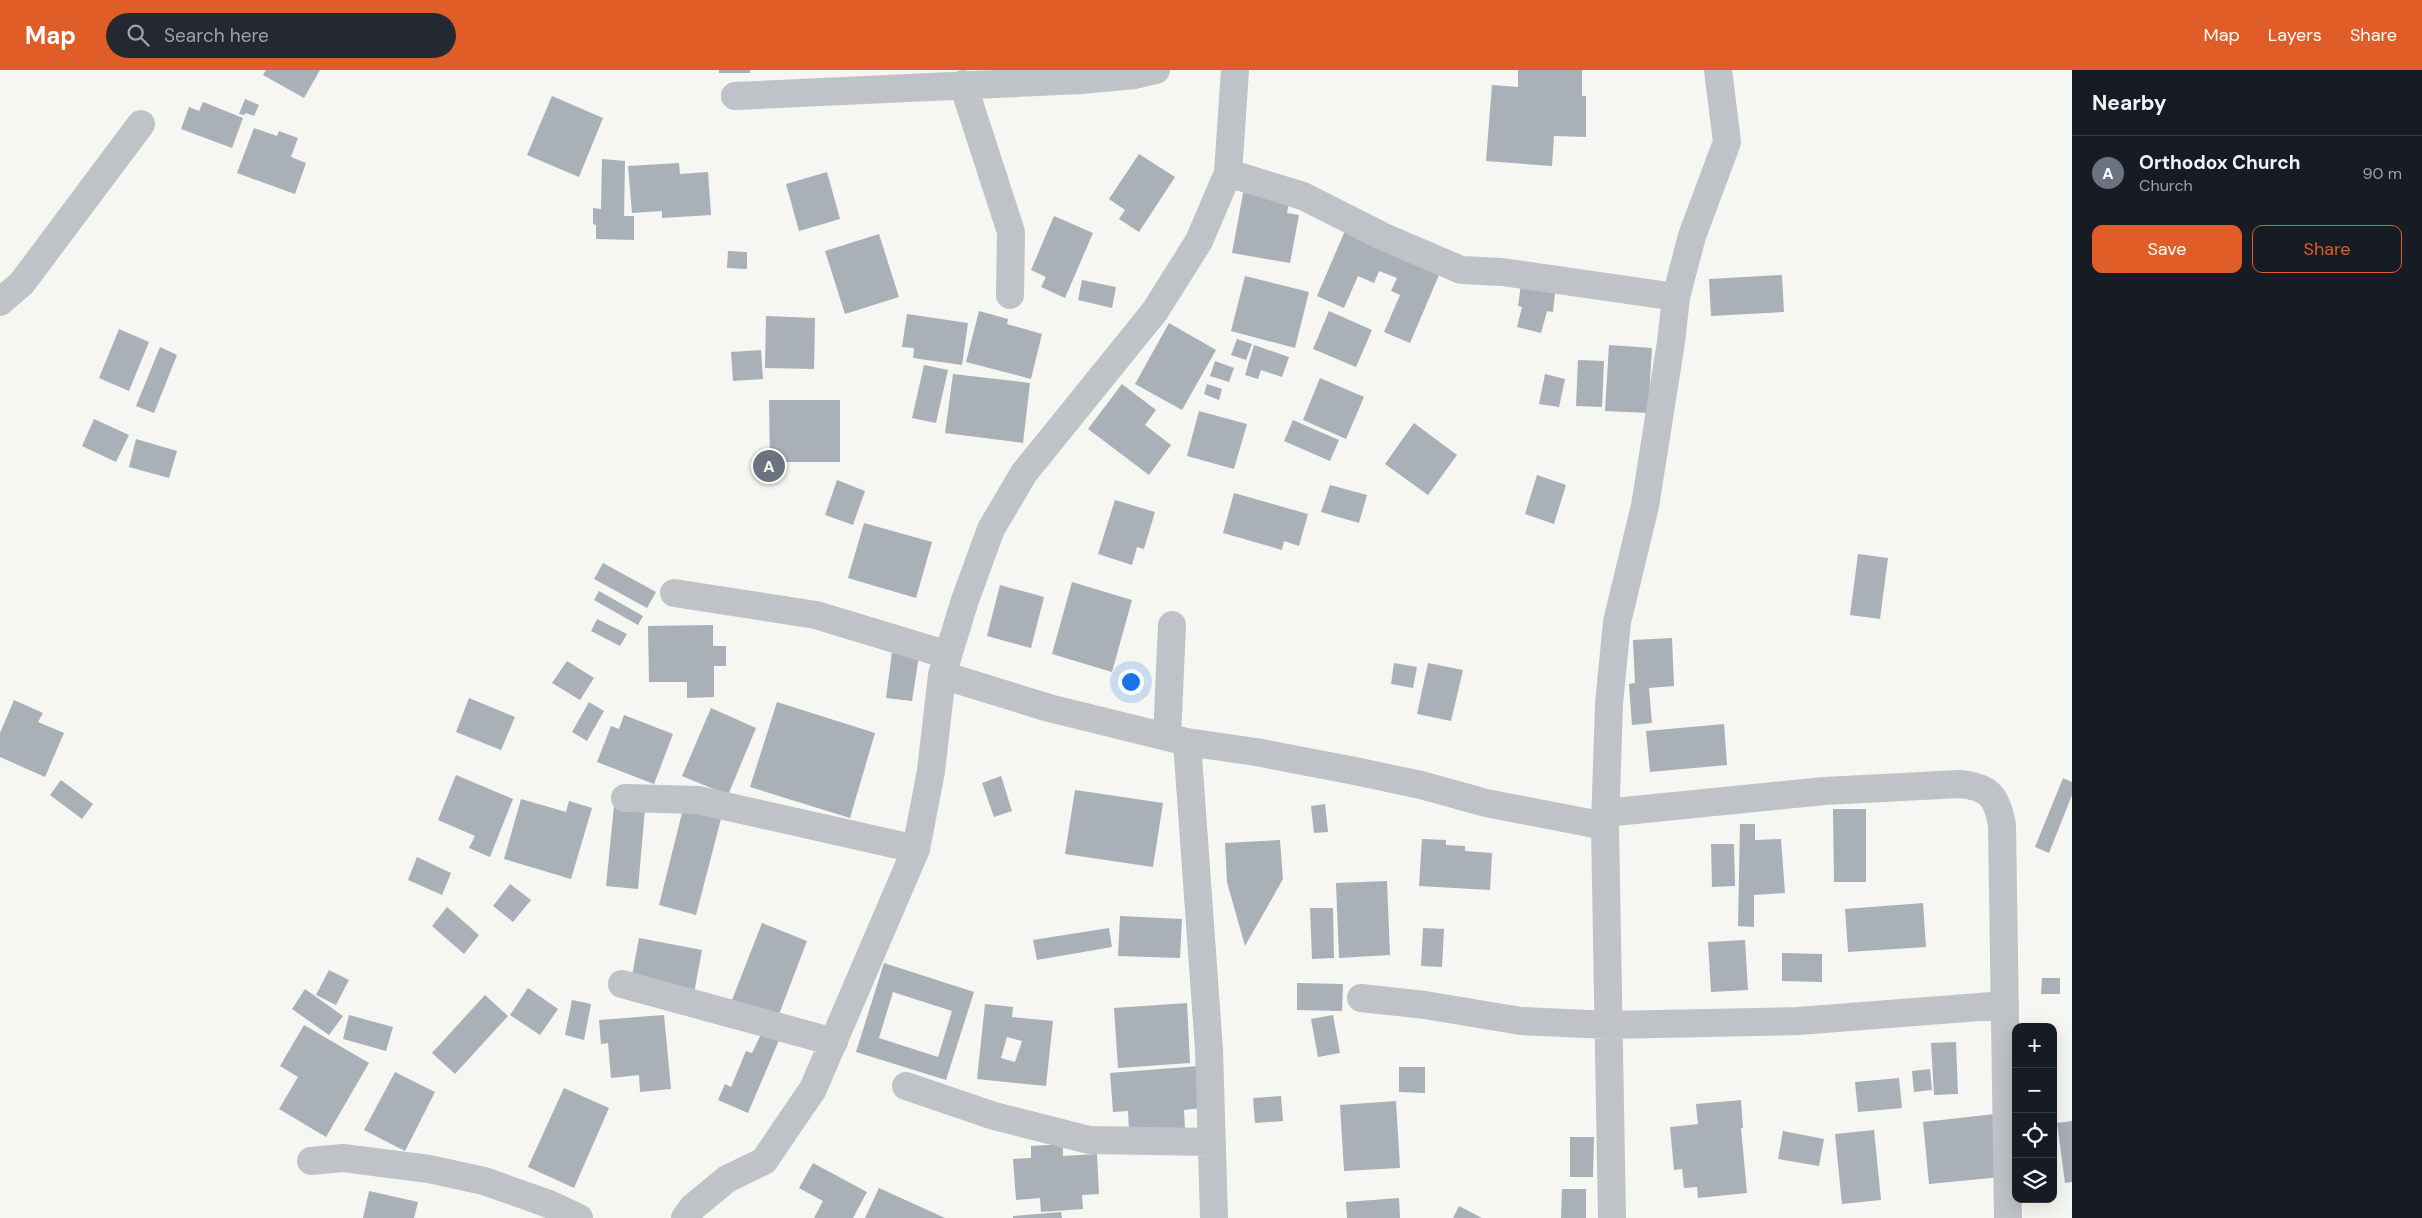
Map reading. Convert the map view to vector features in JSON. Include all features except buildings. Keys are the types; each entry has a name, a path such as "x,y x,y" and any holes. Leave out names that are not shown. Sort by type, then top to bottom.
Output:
{"street":[{"path":"735,96 1082,80 1156,70"},
{"path":"685,1218 693,1207 728,1179 764,1161 813,1089 916,849 931,770 945,665 965,600 996,521 1024,473 1155,312 1199,241 1228,173 1235,70"},
{"path":"1612,1218 1605,820 1609,704 1617,622 1645,506 1671,342 1676,297 1692,236 1727,142 1718,70"},
{"path":"963,84 1011,232 1010,295"},
{"path":"0,302 22,282 141,124"},
{"path":"1228,173 1303,196 1384,237 1461,270 1502,272 1676,297"},
{"path":"674,593 816,615 1049,708 1177,740 1256,752 1421,785 1495,805 1605,820 1824,791 1960,784 1976,786 1992,795 1999,805 2002,825 2008,1218"},
{"path":"1172,625 1177,740 1209,1050 1214,1218"},
{"path":"625,798 698,800 916,849"},
{"path":"622,984 834,1042"},
{"path":"1361,998 1425,1005 1521,1021 1608,1025 1798,1021 2005,1005"},
{"path":"906,1086 994,1116 1089,1140 1212,1142"},
{"path":"311,1162 343,1158 429,1169 484,1181 549,1204 579,1218"}],"place":[{"name":"Orthodox Church","path":"769,466"}]}
